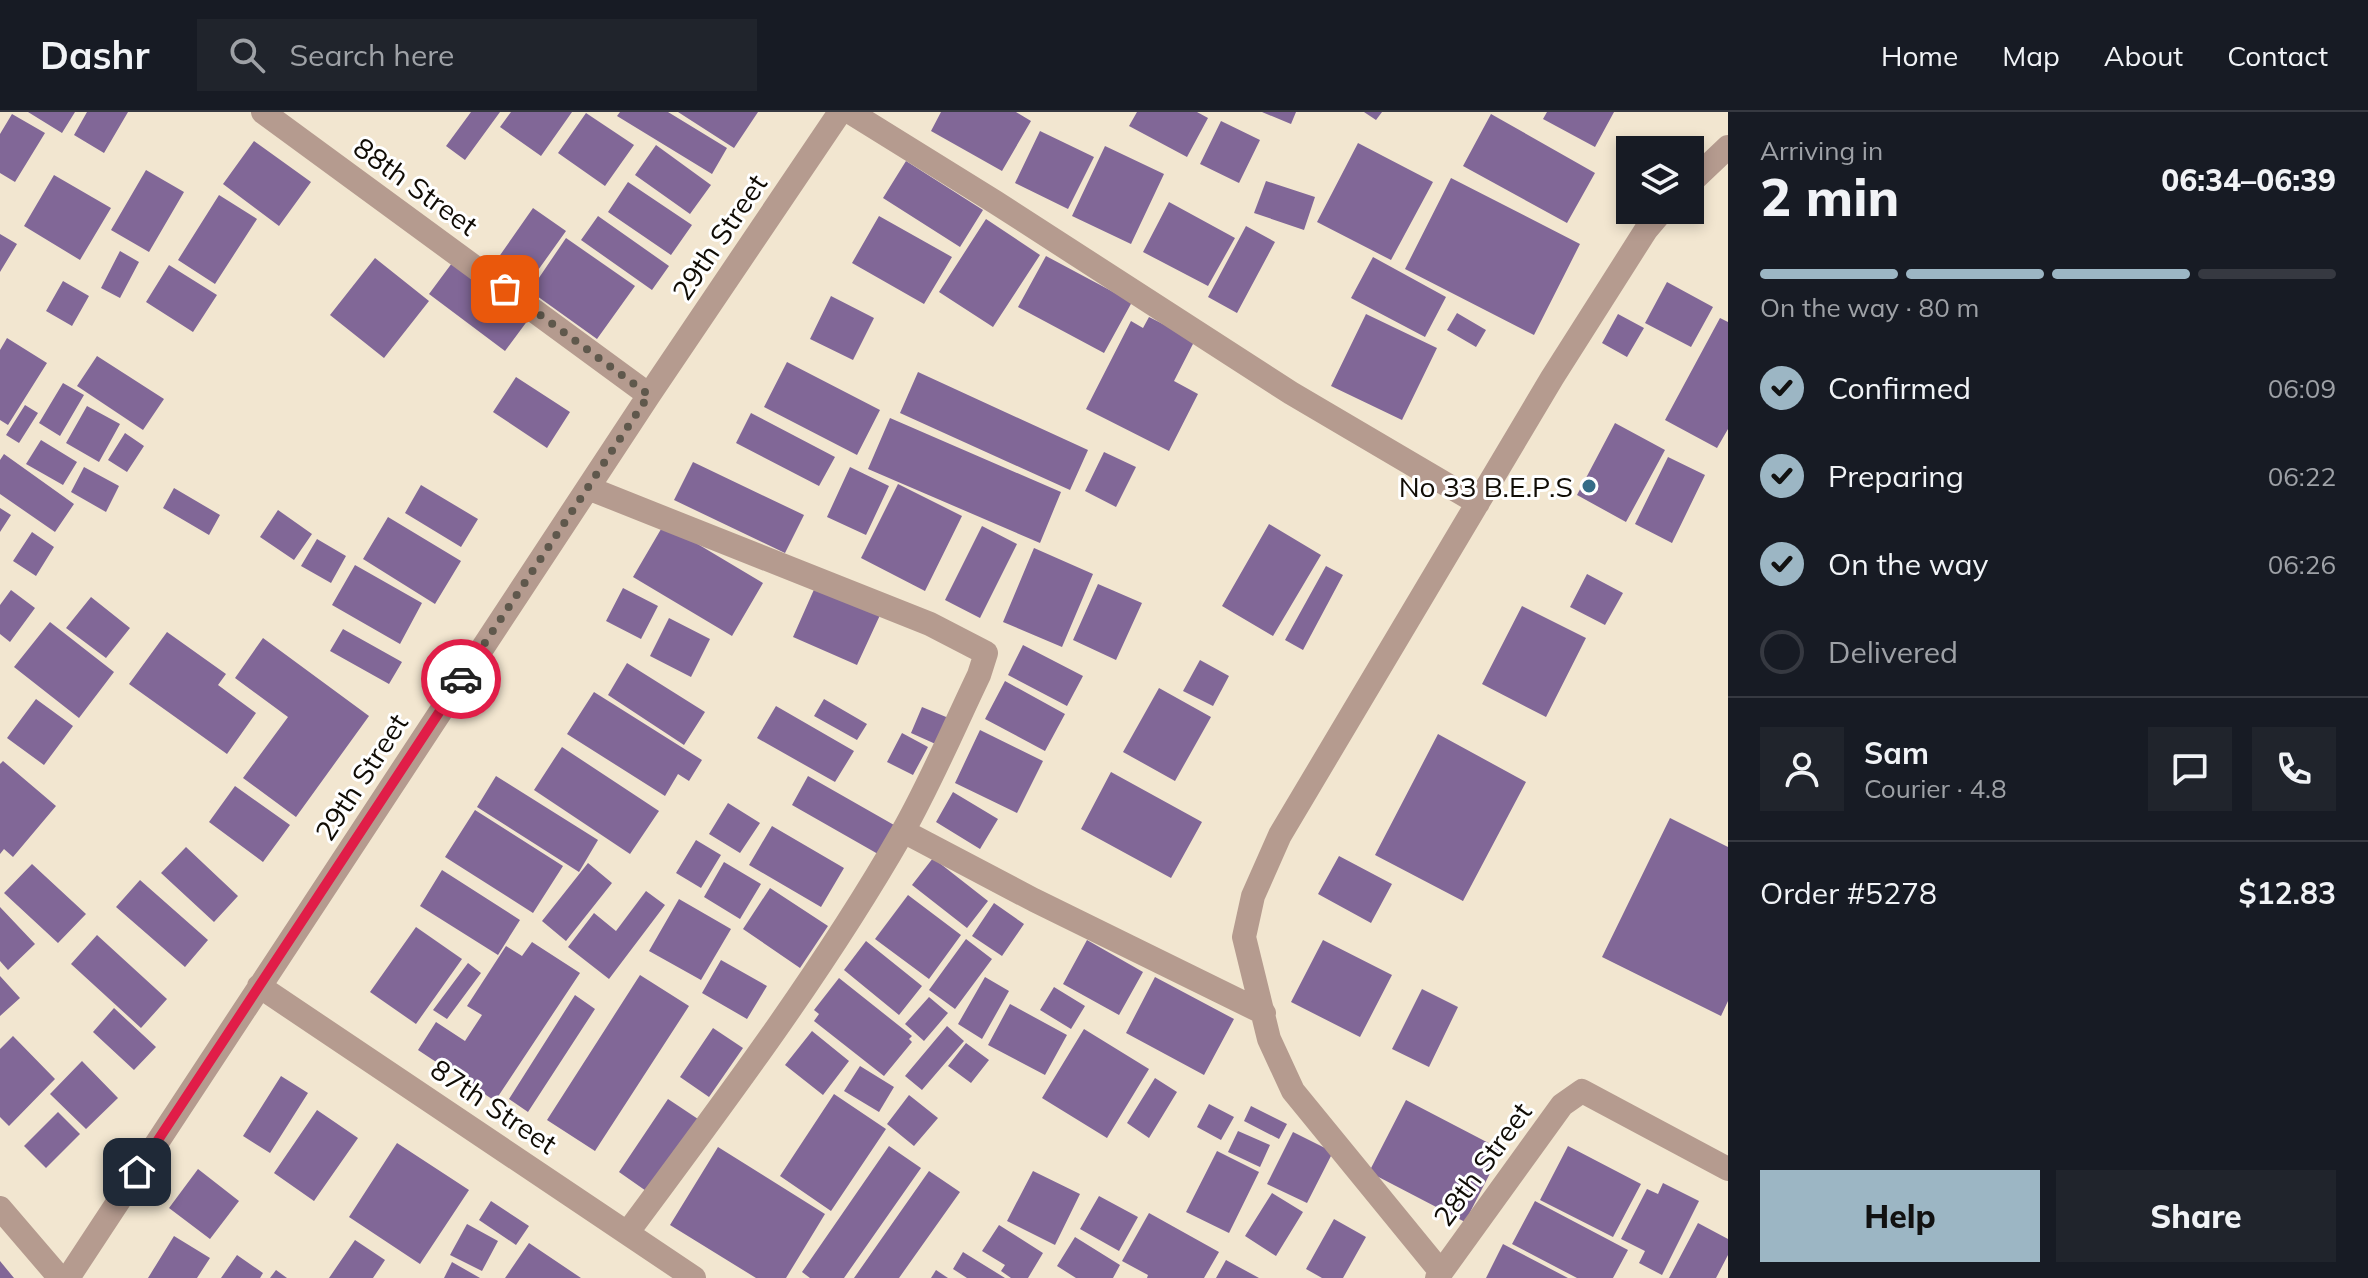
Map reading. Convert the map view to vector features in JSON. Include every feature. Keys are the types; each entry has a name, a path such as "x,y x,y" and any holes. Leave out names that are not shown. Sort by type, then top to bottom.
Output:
{"street":[{"name":"88th Street","path":"263,112 649,395"},
{"name":"29th Street","path":"68,1278 649,395 840,112"},
{"path":"850,112 1291,393 1478,503"},
{"path":"1704,170 1728,147"},
{"path":"1439,1275 1293,1091 1269,1039 1244,937 1253,896 1280,835 1552,378 1651,224"},
{"path":"588,488 930,624 986,653 979,675 903,831 865,894 750,1067 628,1232"},
{"path":"903,831 1034,900 1264,1013"},
{"name":"87th Street","path":"259,986 694,1278"},
{"name":"28th Street","path":"1439,1275 1562,1105 1582,1091 1728,1169"},
{"path":"0,1208 60,1278"}],"building":[{"path":"28,112 75,112 62,133"},
{"path":"87,112 128,112 104,153 74,135"},
{"path":"471,112 500,112 465,160 446,146"},
{"path":"511,112 572,112 541,156 500,127"},
{"path":"620,112 668,112 727,148 712,174 617,116"},
{"path":"678,112 758,112 734,148"},
{"path":"941,112 1016,112 1031,121 1002,171 931,131"},
{"path":"1137,112 1197,112 1208,118 1187,157 1129,126"},
{"path":"1262,112 1296,112 1291,124"},
{"path":"1364,112 1382,112 1376,120"},
{"path":"1547,112 1614,112 1595,147 1543,119"},
{"path":"586,113 634,145 605,186 558,153"},
{"path":"12,114 45,133 15,182 0,173 0,134"},
{"path":"1491,114 1595,173 1567,223 1463,166"},
{"path":"1221,121 1260,140 1239,183 1200,164"},
{"path":"1040,131 1094,157 1068,209 1015,183"},
{"path":"254,141 311,182 279,226 223,184"},
{"path":"1358,143 1433,182 1391,260 1317,222"},
{"path":"656,145 711,185 690,214 635,175"},
{"path":"1105,146 1164,174 1131,244 1072,216"},
{"path":"906,161 983,210 960,247 883,198"},
{"path":"146,170 184,192 149,252 111,230"},
{"path":"54,175 111,208 80,260 24,226"},
{"path":"1451,178 1580,244 1534,335 1405,269"},
{"path":"1266,181 1315,197 1304,230 1254,213"},
{"path":"628,182 692,225 671,255 608,212"},
{"path":"219,195 257,219 215,284 178,260"},
{"path":"1169,202 1235,238 1208,286 1143,252"},
{"path":"533,208 566,231 521,294 489,271"},
{"path":"598,216 669,266 652,290 581,240"},
{"path":"879,216 952,257 924,304 852,263"},
{"path":"986,219 1040,255 993,327 939,292"},
{"path":"1246,226 1275,242 1237,313 1208,297"},
{"path":"0,234 17,244 0,272"},
{"path":"566,238 635,286 597,339 530,291"},
{"path":"120,251 139,262 120,298 101,288"},
{"path":"1046,256 1132,302 1104,353 1018,307"},
{"path":"1373,257 1446,297 1425,337 1351,298"},
{"path":"375,258 429,301 384,358 330,315"},
{"path":"452,263 528,320 505,351 429,294"},
{"path":"169,265 217,295 193,332 146,302"},
{"path":"63,281 89,296 72,326 46,311"},
{"path":"1667,282 1713,307 1691,347 1645,323"},
{"path":"831,296 874,318 853,360 810,339"},
{"path":"1457,313 1486,330 1476,347 1447,330"},
{"path":"1366,314 1437,348 1402,420 1331,386"},
{"path":"1618,314 1644,328 1627,357 1602,343"},
{"path":"1149,317 1195,340 1174,381 1198,394 1169,451 1086,409 1131,321 1143,328"},
{"path":"1720,318 1728,322 1728,429 1717,448 1665,420"},
{"path":"7,338 47,363 8,425 0,420 0,350"},
{"path":"97,356 164,399 143,430 77,386"},
{"path":"787,362 880,410 857,455 764,407"},
{"path":"918,372 1088,450 1070,490 900,413"},
{"path":"516,377 570,412 547,448 493,412"},
{"path":"63,383 84,395 60,436 39,423"},
{"path":"25,405 38,413 19,443 6,435"},
{"path":"87,406 120,424 99,462 66,443"},
{"path":"751,413 835,457 819,486 736,443"},
{"path":"890,418 1061,492 1040,543 868,469"},
{"path":"1615,423 1665,450 1626,522 1577,495"},
{"path":"125,433 144,446 127,472 108,460"},
{"path":"41,440 77,462 63,485 26,464"},
{"path":"1104,452 1136,467 1116,507 1085,491"},
{"path":"4,454 74,504 55,532 0,494 0,460"},
{"path":"1668,457 1705,475 1672,543 1635,524"},
{"path":"693,462 804,515 785,553 674,500"},
{"path":"84,467 119,486 106,512 71,492"},
{"path":"850,467 889,486 866,535 827,517"},
{"path":"898,484 962,516 925,591 861,558"},
{"path":"421,485 478,519 461,547 405,513"},
{"path":"174,488 220,515 209,535 163,508"},
{"path":"0,508 11,515 0,532"},
{"path":"278,510 312,534 294,560 260,537"},
{"path":"388,517 461,561 435,604 363,559"},
{"path":"664,524 763,583 732,636 633,577"},
{"path":"1269,524 1321,555 1273,636 1222,606"},
{"path":"982,526 1017,544 980,618 945,600"},
{"path":"32,532 54,547 36,576 13,561"},
{"path":"317,539 346,556 331,583 301,566"},
{"path":"1034,548 1093,574 1062,647 1003,622"},
{"path":"355,565 422,603 400,644 332,605"},
{"path":"1326,566 1343,575 1303,650 1285,640"},
{"path":"1587,574 1623,593 1605,625 1570,607"},
{"path":"1098,584 1142,603 1116,660 1073,640"},
{"path":"816,585 881,613 857,665 793,637"},
{"path":"623,588 658,606 641,639 606,621"},
{"path":"11,590 35,608 10,642 0,634 0,605"},
{"path":"91,597 130,628 106,658 66,628"},
{"path":"1522,606 1586,638 1546,717 1482,684"},
{"path":"669,618 710,639 691,677 650,656"},
{"path":"50,622 114,672 79,718 14,667"},
{"path":"343,629 402,662 389,684 330,651"},
{"path":"167,632 226,674 218,685 256,713 227,754 129,684"},
{"path":"263,638 369,716 296,817 243,778 288,717 235,678"},
{"path":"1023,645 1083,676 1067,706 1008,675"},
{"path":"1200,660 1229,676 1213,706 1183,691"},
{"path":"627,663 705,712 684,745 608,695"},
{"path":"1005,681 1065,714 1045,751 985,719"},
{"path":"1159,688 1211,717 1175,781 1123,752"},
{"path":"594,692 702,760 689,781 678,774 665,796 567,734"},
{"path":"36,699 73,726 44,765 7,738"},
{"path":"824,699 867,724 857,740 814,716"},
{"path":"776,706 854,751 835,782 757,738"},
{"path":"922,707 951,719 940,746 911,733"},
{"path":"980,730 1043,761 1017,813 955,783"},
{"path":"902,733 928,747 913,775 887,762"},
{"path":"1438,734 1526,782 1463,901 1375,855"},
{"path":"562,747 659,811 630,854 534,790"},
{"path":"3,761 56,806 13,857 4,849 0,854 0,764"},
{"path":"1111,772 1202,822 1171,878 1081,829"},
{"path":"496,776 598,840 579,872 477,807"},
{"path":"808,776 894,825 878,854 792,805"},
{"path":"235,786 290,825 263,862 209,822"},
{"path":"953,792 998,819 980,849 936,822"},
{"path":"728,803 760,823 740,853 709,834"},
{"path":"475,810 563,866 533,913 445,857"},
{"path":"1670,818 1728,847 1728,1001 1721,1016 1602,957"},
{"path":"772,826 844,868 821,907 749,865"},
{"path":"696,840 721,855 701,888 676,873"},
{"path":"186,847 238,896 214,922 161,873"},
{"path":"1339,856 1392,884 1371,923 1318,894"},
{"path":"933,858 988,901 967,928 912,885"},
{"path":"724,862 761,884 740,919 704,897"},
{"path":"588,863 612,883 566,941 542,921"},
{"path":"32,864 86,914 58,943 4,893"},
{"path":"442,870 520,920 498,955 420,906"},
{"path":"140,880 208,940 185,967 116,907"},
{"path":"770,888 828,926 800,968 743,929"},
{"path":"646,891 665,905 609,979 568,947 594,913 616,931"},
{"path":"908,895 961,935 929,979 875,939"},
{"path":"679,899 731,929 701,980 649,951"},
{"path":"994,903 1024,924 1002,956 972,936"},
{"path":"0,907 35,944 8,970 0,961"},
{"path":"416,927 462,959 416,1024 370,992"},
{"path":"97,935 167,999 141,1028 71,964"},
{"path":"966,939 992,959 955,1009 929,990"},
{"path":"1087,940 1143,972 1119,1015 1063,984"},
{"path":"1323,940 1392,975 1360,1037 1291,1002"},
{"path":"866,941 922,986 899,1015 844,970"},
{"path":"532,942 580,973 495,1101 418,1050 436,1022 465,1041 482,1015 467,1006 506,946 522,956"},
{"path":"721,960 767,986 747,1019 702,993"},
{"path":"468,963 481,973 447,1019 433,1010"},
{"path":"640,975 689,1006 595,1151 547,1120"},
{"path":"0,976 20,998 0,1016"},
{"path":"985,977 1009,991 982,1039 958,1024"},
{"path":"1155,977 1234,1019 1204,1075 1126,1033"},
{"path":"839,978 912,1036 909,1039 912,1042 884,1076 814,1021 819,1014 814,1010"},
{"path":"1054,987 1085,1006 1071,1029 1040,1010"},
{"path":"1422,989 1458,1007 1429,1067 1392,1049"},
{"path":"575,995 595,1009 528,1112 509,1099"},
{"path":"929,997 948,1013 924,1041 905,1024"},
{"path":"1010,1004 1067,1035 1045,1075 988,1045"},
{"path":"114,1008 156,1047 134,1070 93,1032"},
{"path":"947,1026 964,1041 922,1090 905,1076"},
{"path":"713,1028 743,1048 709,1097 680,1077"},
{"path":"1084,1029 1149,1069 1107,1138 1042,1098"},
{"path":"812,1031 849,1061 823,1095 785,1065"},
{"path":"13,1036 55,1079 9,1126 0,1117 0,1049"},
{"path":"966,1043 989,1060 971,1083 948,1066"},
{"path":"82,1061 118,1098 86,1129 50,1094"},
{"path":"860,1066 894,1087 879,1112 844,1091"},
{"path":"281,1076 308,1093 270,1153 243,1136"},
{"path":"1155,1078 1177,1092 1149,1138 1127,1123"},
{"path":"834,1094 886,1129 831,1211 780,1176"},
{"path":"909,1095 938,1118 914,1146 887,1124"},
{"path":"668,1099 698,1119 649,1193 619,1172"},
{"path":"1406,1100 1502,1150 1465,1222 1369,1172"},
{"path":"1209,1104 1234,1117 1221,1140 1197,1127"},
{"path":"1251,1106 1287,1124 1279,1139 1244,1121"},
{"path":"317,1110 358,1138 314,1201 274,1173"},
{"path":"58,1112 80,1134 46,1168 24,1146"},
{"path":"1238,1131 1270,1145 1260,1167 1228,1152"},
{"path":"1293,1132 1333,1152 1307,1203 1267,1184"},
{"path":"397,1143 469,1190 420,1264 349,1217"},
{"path":"889,1146 921,1168 844,1278 810,1278 802,1272"},
{"path":"1568,1146 1641,1184 1613,1237 1540,1200"},
{"path":"718,1147 825,1214 786,1278 756,1278 670,1225"},
{"path":"1217,1151 1259,1172 1229,1233 1186,1212"},
{"path":"198,1169 239,1201 210,1239 169,1208"},
{"path":"929,1171 960,1192 899,1278 854,1278"},
{"path":"1033,1171 1080,1194 1055,1245 1007,1221"},
{"path":"1663,1183 1699,1201 1662,1275 1639,1263 1645,1251 1621,1239 1647,1189 1658,1194"},
{"path":"1272,1193 1303,1212 1276,1256 1245,1236"},
{"path":"1099,1196 1138,1217 1119,1251 1080,1229"},
{"path":"491,1201 529,1226 516,1245 479,1220"},
{"path":"1535,1201 1628,1250 1613,1278 1577,1278 1512,1244"},
{"path":"1149,1213 1219,1252 1204,1278 1147,1278 1148,1275 1122,1261"},
{"path":"1334,1219 1366,1237 1343,1278 1322,1278 1306,1269"},
{"path":"1698,1223 1728,1239 1728,1255 1716,1278 1669,1278"},
{"path":"467,1224 498,1241 482,1271 450,1255"},
{"path":"999,1225 1043,1253 1028,1278 1011,1278 1001,1271 1005,1265 982,1251"},
{"path":"174,1236 210,1258 197,1278 148,1278"},
{"path":"1075,1237 1120,1265 1113,1278 1076,1278 1057,1266"},
{"path":"355,1240 385,1260 373,1278 329,1278"},
{"path":"529,1243 581,1278 505,1278"},
{"path":"1503,1244 1568,1278 1486,1278"},
{"path":"963,1252 1005,1278 967,1278 953,1269"},
{"path":"237,1255 263,1273 260,1278 221,1278"},
{"path":"1226,1260 1259,1278 1216,1278"},
{"path":"0,1261 14,1278 0,1278"},
{"path":"452,1262 480,1278 444,1278"},
{"path":"276,1270 287,1278 270,1278"},
{"path":"936,1270 948,1278 931,1278"}],"way so far":[{"path":"461,679 649,395 505,289"}],"place":[{"name":"No 33 B.E.P.S","path":"1589,486"}],"route":[{"path":"137,1172 461,679"}]}
